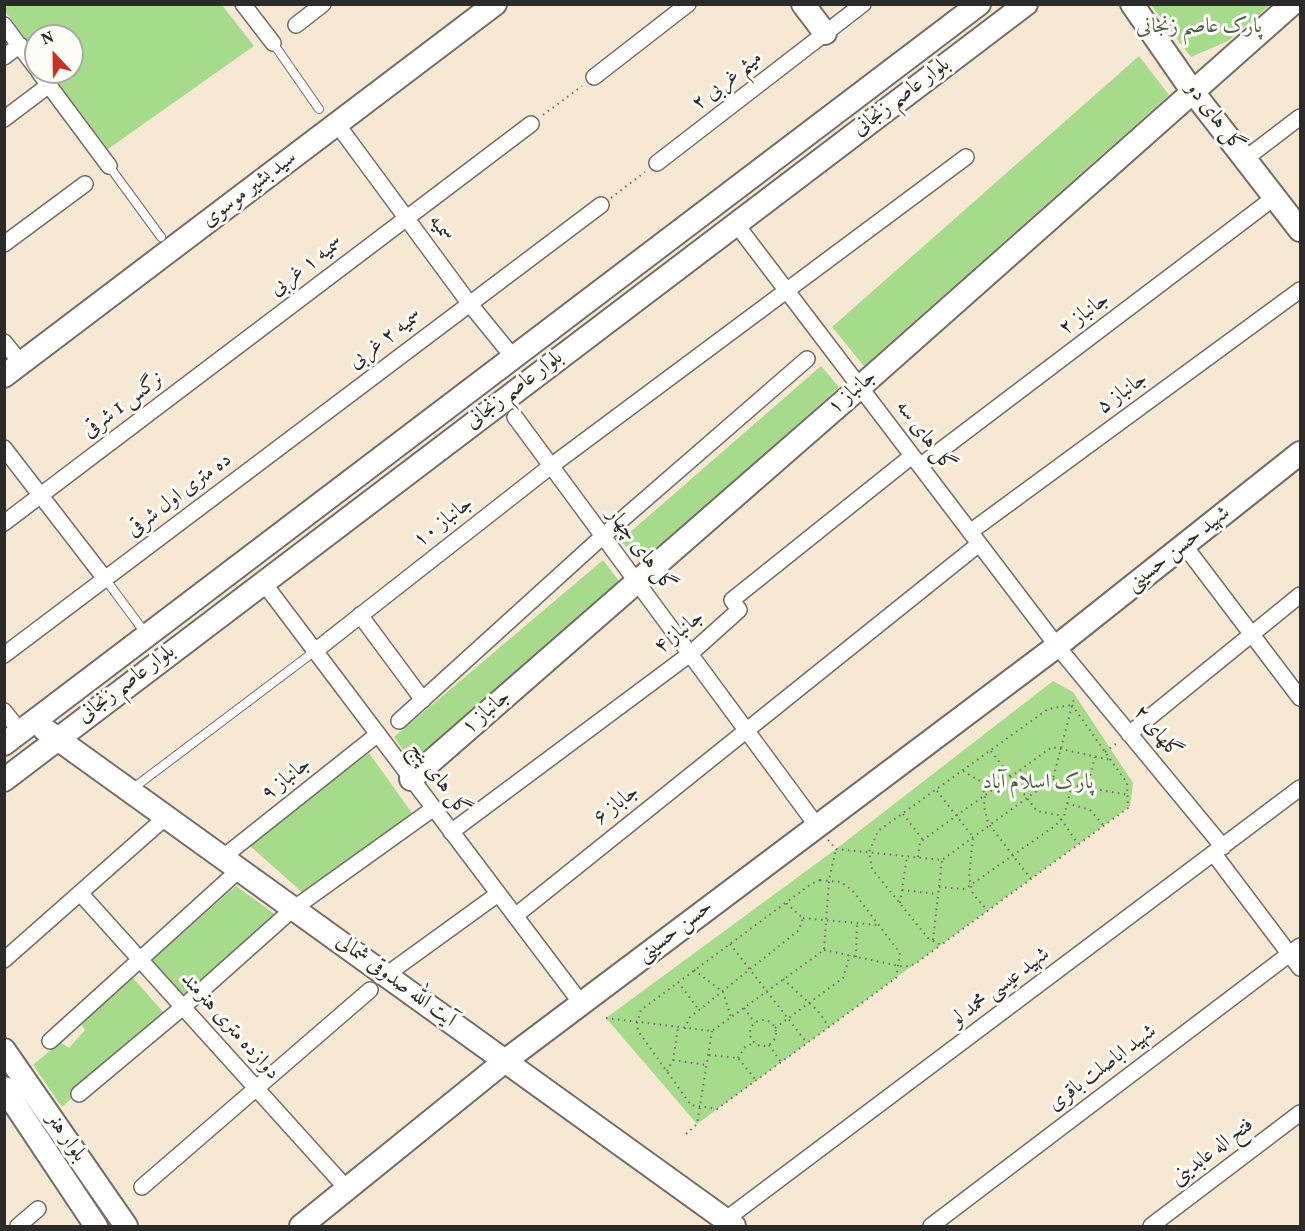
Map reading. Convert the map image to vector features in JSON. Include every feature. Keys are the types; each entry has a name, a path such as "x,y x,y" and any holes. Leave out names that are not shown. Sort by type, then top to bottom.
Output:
{"main road":[{"path":"803,4 825,33"},
{"name":"بلوار عاصم زنجانی","path":"19,732 979,4"},
{"name":"بلوار عاصم زنجانی","path":"4,780 56,738 1026,4"},
{"name":"گل های دو","path":"1132,4 1193,92 1300,230"},
{"name":"جانباز ۱","path":"411,779 860,387 1292,4"},
{"name":"سید بشیر موسوی","path":"13,370 487,7"},
{"name":"شهید حسن حسینی","path":"1057,646 1300,453"},
{"name":"حسن حسینی","path":"301,1227 505,1061 1057,646"},
{"name":"آیت الله صدوقی شمالی","path":"19,732 56,738 293,909 378,983 505,1061 730,1223"},
{"name":"بلوار هنر","path":"4,1050 126,1227"},
{"name":"بلوار هنر","path":"4,1088 96,1227"}],"street":[{"path":"243,4 273,43"},
{"path":"296,25 322,4"},
{"path":"594,77 688,4"},
{"name":"میثم غربی ۲","path":"657,163 863,4"},
{"path":"4,25 24,51"},
{"path":"4,57 20,45"},
{"path":"4,119 49,85 109,166"},
{"path":"1245,159 1300,117"},
{"name":"سمیه","path":"337,124 469,303 513,357"},
{"name":"سمیه ۱ غربی","path":"233,350 531,124"},
{"name":"جانباز ۱۰","path":"315,651 550,466 966,157"},
{"path":"4,244 85,184"},
{"name":"جانباز ۲","path":"916,461 1275,197"},
{"name":"سمیه ۲ غربی","path":"281,446 602,205"},
{"name":"گل های سه","path":"736,224 1057,646"},
{"name":"جانباز ۵","path":"746,729 974,538 1300,290"},
{"path":"4,342 13,370"},
{"name":"نرگس 1 شرقی","path":"4,523 233,350"},
{"path":"399,721 603,536 807,359"},
{"name":"گل های چهار","path":"515,417 817,826"},
{"name":"ده متری اول شرقی","path":"4,655 281,446"},
{"path":"4,448 105,580"},
{"name":"جانباز ۴","path":"452,832 690,654 739,610 732,600 916,461"},
{"path":"1184,545 1300,698"},
{"name":"گل های پنج","path":"263,582 580,1004"},
{"path":"1129,734 1251,632 1300,595"},
{"path":"360,615 423,700"},
{"name":"گلهای ۲","path":"1057,646 1129,734 1295,950 1300,968"},
{"path":"4,711 19,732"},
{"name":"جاباز ۶","path":"515,916 746,729"},
{"name":"جانباز ۹","path":"50,1041 141,960 231,864 378,735"},
{"name":"شهید عیسی محمد لو","path":"730,1223 1300,788"},
{"path":"79,1094 183,1007 293,909 434,808"},
{"path":"4,960 166,817"},
{"name":"دوازده متری هنرمند","path":"80,893 348,1190"},
{"path":"142,1187 378,983 498,894"},
{"name":"شهید اباصلت باقری","path":"931,1227 1295,950"},
{"name":"فتح اله عابدینی","path":"1151,1227 1300,1113"},
{"path":"18,1227 38,1209"}],"lane":[{"path":"273,43 319,109"},
{"path":"109,166 161,237"},
{"path":"105,580 147,635"},
{"name":"جانباز ۱۰","path":"129,791 315,651"}],"path":[{"path":"531,124 594,77"},
{"path":"602,205 657,163"},
{"path":"824,950 829,880 836,849 942,860 1053,779 1074,698"},
{"path":"941,945 933,940 872,869 869,852 878,831 1048,709 1072,705"},
{"path":"606,1018 712,1031 824,950 898,966 915,964 1128,808 1127,783 1072,705"},
{"path":"918,857 920,842 1052,747 1111,760"},
{"path":"991,751 1036,811 1062,818 1078,844"},
{"path":"1087,788 1095,757"},
{"path":"963,771 980,781 990,825 1031,879"},
{"path":"1053,779 1072,785 1129,795"},
{"path":"939,887 965,889 1013,856 1062,818 1072,785"},
{"path":"936,790 973,837 969,877 973,894 988,911"},
{"path":"1067,803 1090,810 1104,826"},
{"path":"903,814 923,840"},
{"path":"900,903 907,856"},
{"path":"933,940 942,860"},
{"path":"829,880 841,882 852,890 900,953 896,978 717,1109 691,1105 638,1031 637,1023 641,1010 785,902 811,884 829,880"},
{"path":"902,890 938,894"},
{"path":"785,902 803,918 878,925"},
{"path":"685,1029 689,1018 800,930 803,918"},
{"path":"856,957 857,923"},
{"path":"730,944 807,1043"},
{"path":"775,1028 843,978 850,955"},
{"path":"694,970 723,992 731,1017"},
{"path":"783,979 824,1018 829,1027"},
{"path":"678,982 699,1010"},
{"path":"744,1008 755,1023"},
{"path":"755,1042 751,1030 755,1023 767,1020 775,1028 776,1036 769,1045"},
{"path":"667,1071 673,1060 678,1028"},
{"path":"686,1134 697,1124 712,1031"},
{"path":"738,1058 744,1047 755,1042 769,1045 781,1062"},
{"path":"709,1055 738,1058 755,1080"},
{"path":"673,1060 707,1065"}],"green space":[{"path":"5,4 222,5 254,46 108,149 59,84 84,84 84,24 24,24 24,37 5,11"},
{"name":"پارک عاصم زنجانی","path":"1151,5 1270,5 1228,41 1191,57"},
{"path":"1139,56 1169,95 864,366 832,327"},
{"path":"821,366 839,387 644,562 620,541"},
{"path":"603,560 622,585 428,753 403,750 394,737"},
{"name":"پارک اسلام آباد","path":"1053,681 1073,692 1133,783 1130,806 697,1124 606,1018 836,849"},
{"path":"369,753 412,813 304,894 249,845"},
{"path":"236,886 276,915 183,998 151,961"},
{"path":"133,978 165,1014 62,1107 33,1065 60,1042 69,1048 85,1030 81,1024"}]}
